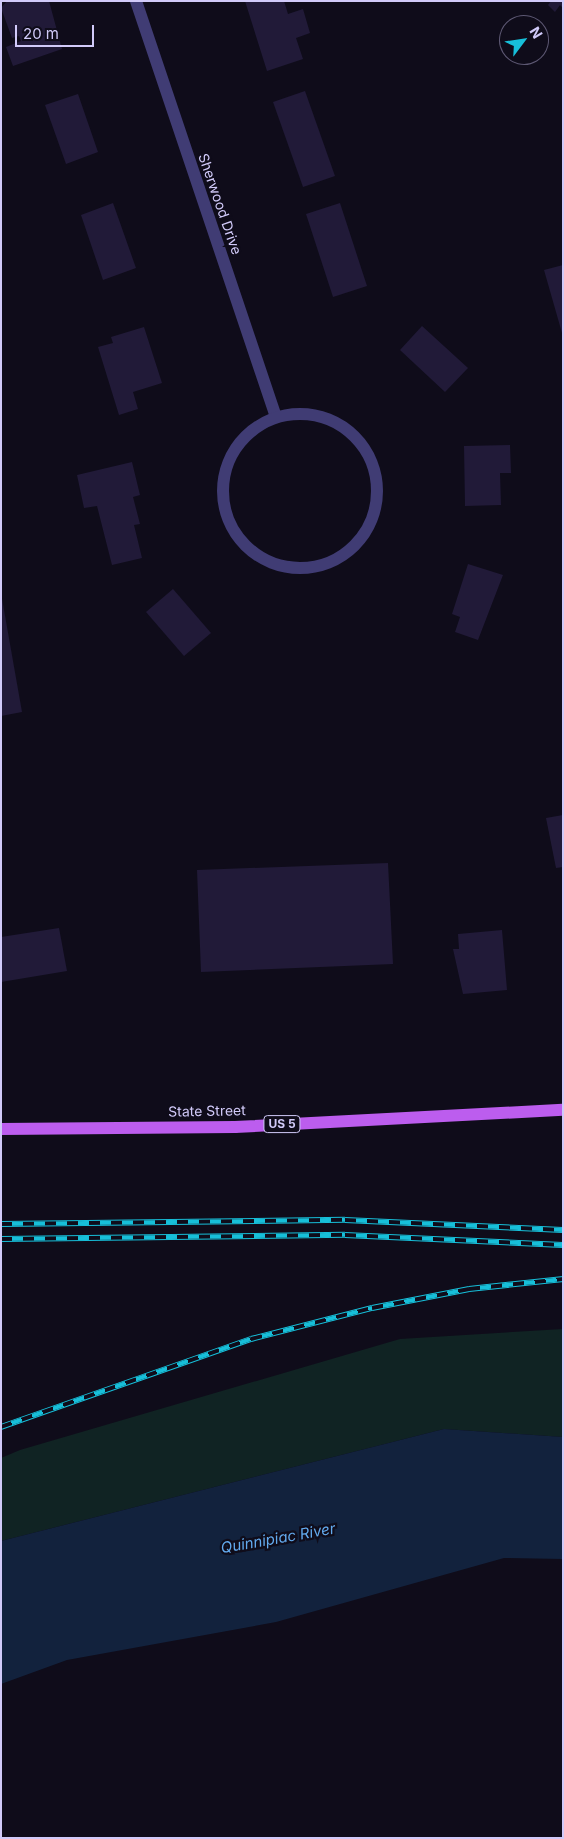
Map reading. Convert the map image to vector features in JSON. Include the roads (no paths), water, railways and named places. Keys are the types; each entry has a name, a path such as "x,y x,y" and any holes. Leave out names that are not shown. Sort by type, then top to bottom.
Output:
{"main road":[{"name":"State Street","path":"1,1129 235,1126 563,1110"}],"street":[{"name":"Sherwood Drive","path":"136,1 276,416"},
{"path":"300,413 338,424 363,446 374,468 377,492 374,516 362,538 345,554 323,565 296,569 270,563 247,548 230,527 222,501 223,474 234,449 252,429 276,416 300,413"}],"water":[{"name":"Quinnipiac River","path":"444,1429 563,1437 563,1559 504,1558 276,1622 67,1660 1,1684 1,1541"}],"railway":[{"path":"1,1224 345,1220 563,1230"},
{"path":"1,1239 345,1235 563,1245"},
{"path":"1,1427 251,1339 372,1308 469,1289 563,1279"}]}
